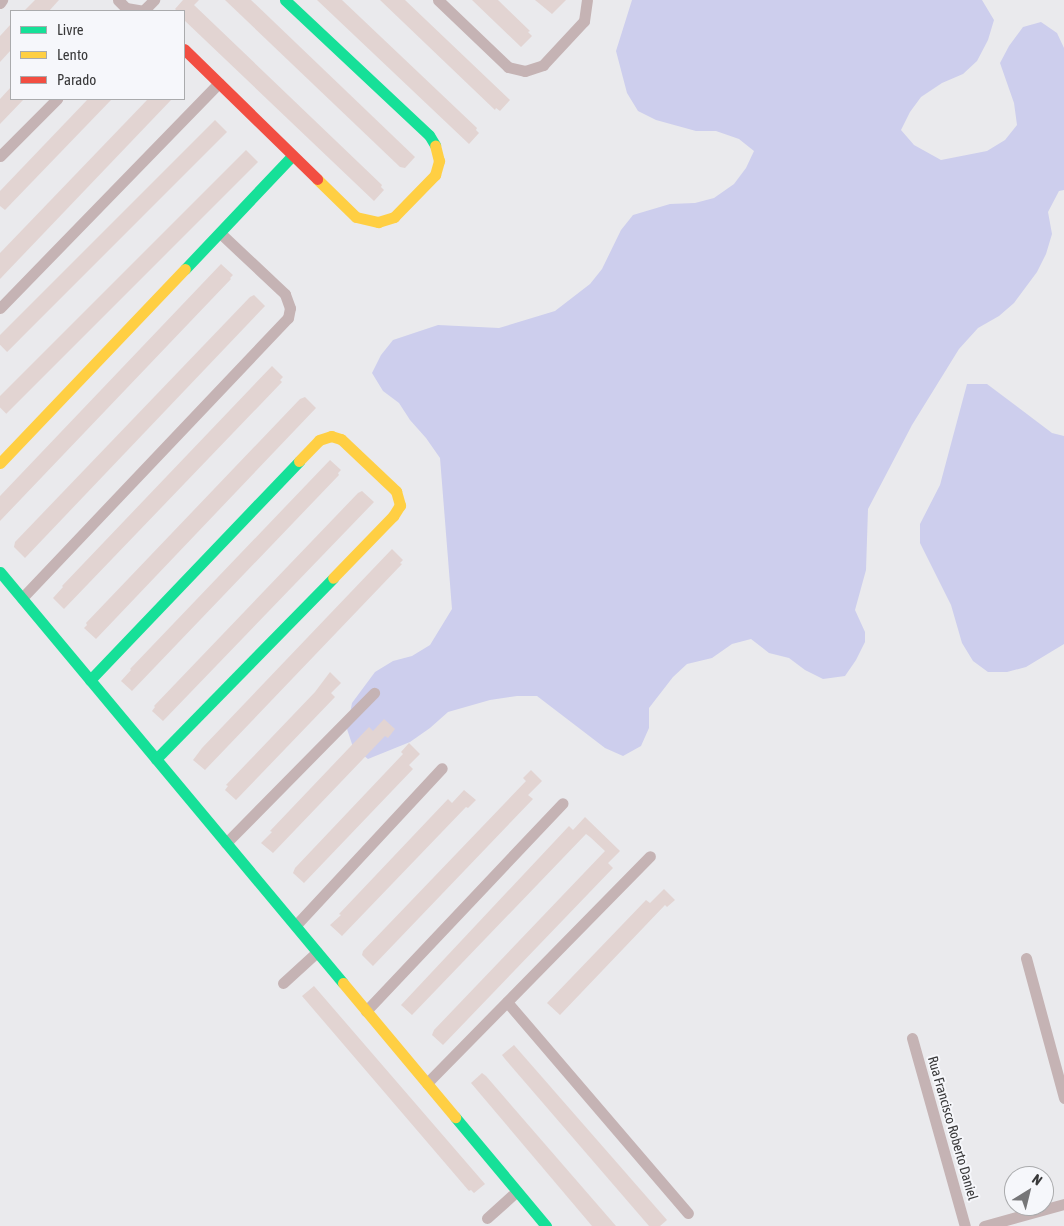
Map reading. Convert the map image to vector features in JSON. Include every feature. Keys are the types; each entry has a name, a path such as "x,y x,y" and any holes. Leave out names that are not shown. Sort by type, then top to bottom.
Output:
{"street":[{"path":"118,0 126,8 138,10"},
{"path":"145,10 154,0"},
{"path":"185,50 356,217 370,222 387,221 394,217 435,175 439,161 437,147 429,136 285,0"},
{"path":"438,0 508,67 525,71 543,65 584,21 587,0"},
{"path":"0,308 219,83"},
{"path":"0,156 56,100"},
{"path":"0,463 292,156"},
{"path":"22,598 288,318 290,308 285,294 220,233"},
{"path":"90,680 319,440 331,436 341,439 396,491 400,504 393,516 156,759"},
{"path":"0,572 546,1226"},
{"path":"226,843 374,693"},
{"path":"296,925 442,768"},
{"path":"366,1011 564,802"},
{"path":"427,1084 650,856"},
{"path":"283,983 318,952"},
{"path":"1026,958 1064,1098"},
{"path":"507,1002 688,1213"},
{"name":"Rua Francisco Roberto Daniel","path":"912,1038 965,1226"},
{"path":"487,1218 517,1191"},
{"path":"984,1226 1064,1204"}],"shaded area":[{"path":"632,0 982,0 994,20 988,40 977,61 963,74 942,83 921,97 910,112 901,130 914,145 941,160 987,151 1005,140 1017,125 1014,103 1000,63 1009,46 1023,27 1041,22 1057,33 1064,48 1064,190 1059,191 1048,212 1052,234 1046,254 1037,272 1014,303 999,316 978,328 959,349 912,425 868,509 866,570 855,610 865,632 865,642 845,676 823,679 805,670 789,658 769,653 751,639 732,644 712,658 687,664 673,677 649,708 649,728 641,746 623,756 605,748 537,696 517,696 490,700 448,712 410,742 368,759 353,747 347,729 352,703 375,672 393,661 412,656 430,645 452,609 440,458 399,403 383,391 372,373 381,355 393,340 438,325 499,328 555,311 590,284 602,269 621,230 633,215 670,204 695,203 714,198 734,184 746,168 754,151 739,139 716,131 696,131 656,120 638,111 627,93 616,51"},
{"path":"967,384 987,384 1052,433 1064,436 1064,644 1026,667 1007,672 988,672 973,661 962,643 951,605 920,543 920,524 940,485"}],"building":[{"path":"35,0 59,0 50,10 25,10"},
{"path":"183,0 199,0 194,5 382,185 381,187 384,190 374,201 185,21 185,10 175,9"},
{"path":"225,0 251,0 415,157 405,168 400,167"},
{"path":"317,0 342,0 477,128 476,130 479,133 469,144"},
{"path":"380,0 405,0 510,100 500,111 496,108 495,110"},
{"path":"472,0 498,0 530,31 528,32 532,36 521,47"},
{"path":"535,0 566,0 552,14"},
{"path":"10,25 10,51 0,62 0,36"},
{"path":"10,88 10,100 23,100 0,124 0,99"},
{"path":"87,100 111,100 5,210 0,206 0,191"},
{"path":"147,100 171,100 0,279 0,253"},
{"path":"215,120 227,132 7,352 0,345 0,335"},
{"path":"246,150 258,162 6,414 0,407 0,396"},
{"path":"221,264 233,275 231,279 0,521 0,496"},
{"path":"254,295 265,306 25,558 14,547 15,542"},
{"path":"272,366 283,377 280,380 282,382 64,609 53,598 62,586"},
{"path":"305,397 316,408 96,639 84,628 87,625 86,623 300,399"},
{"path":"330,460 341,470 338,473 339,475 132,691 121,681 130,669"},
{"path":"362,491 374,502 163,721 152,711 154,706"},
{"path":"392,549 403,560 400,563 402,564 205,770 193,760 202,748"},
{"path":"330,672 341,683 331,693 335,697 236,800 225,790 228,786 226,785 315,692"},
{"path":"384,719 395,729 388,738 385,736 273,853 261,843 272,832 270,831 369,727 373,731"},
{"path":"409,743 420,754 409,765 413,769 304,883 293,873 295,868 403,754 401,752"},
{"path":"531,770 542,781 528,795 533,799 373,966 362,955 363,951 526,781 523,778"},
{"path":"464,790 476,800 468,808 466,807 342,936 330,925 341,915 339,914 448,799 452,803"},
{"path":"585,817 620,851 608,863 613,868 443,1045 432,1035 434,1030 605,851 586,834 412,1015 401,1005 569,826 573,830"},
{"path":"664,889 675,900 667,907 665,905 560,1015 547,1003 646,900 650,903"},
{"path":"314,986 485,1184 474,1193 471,1190 469,1191 302,996"},
{"path":"514,1045 667,1220 660,1226 649,1226 505,1059 502,1055"},
{"path":"482,1073 616,1226 592,1226 471,1083"}],"traffic: fast":[{"path":"285,0 429,135 435,145"},
{"path":"185,269 292,156"},
{"path":"90,680 299,461"},
{"path":"0,572 343,983"},
{"path":"156,759 333,578"},
{"path":"455,1117 546,1226"}],"traffic: slow":[{"path":"317,179 356,217 378,222 394,217 435,175 439,161 435,145"},
{"path":"0,463 185,269"},
{"path":"299,461 319,440 331,436 341,439 396,491 400,505 393,516 333,578"},
{"path":"343,983 455,1117"}],"traffic: jam":[{"path":"185,50 317,179"}]}
